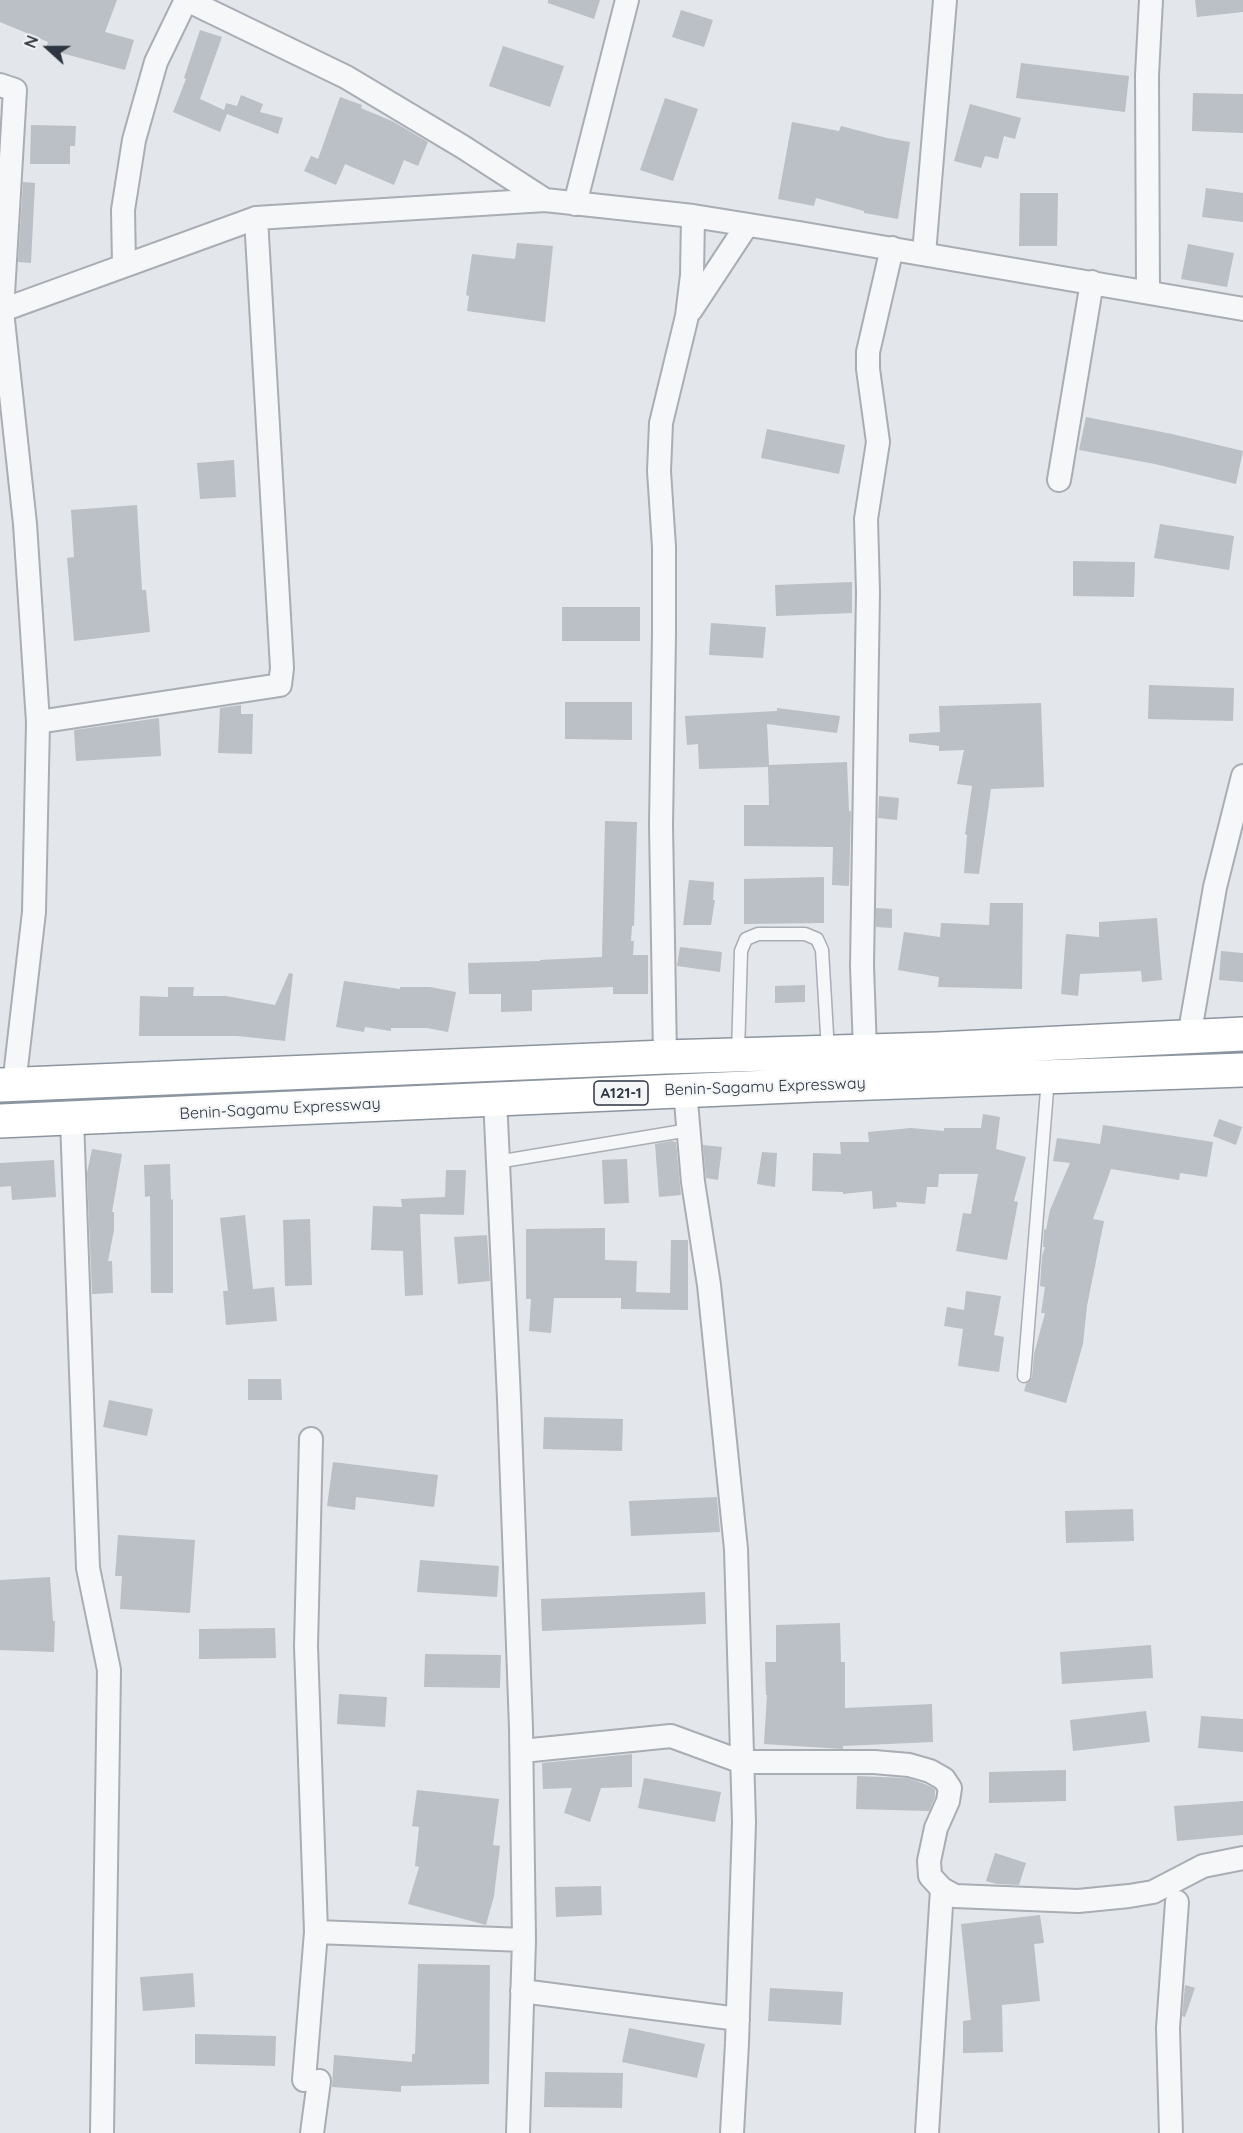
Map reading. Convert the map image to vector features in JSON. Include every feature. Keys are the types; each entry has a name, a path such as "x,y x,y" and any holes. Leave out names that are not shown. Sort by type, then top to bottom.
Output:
{"highway":[{"name":"A121-1","path":"7,1085 1243,1034"},
{"name":"Benin-Sagamu Expressway","path":"0,1121 685,1090 1243,1070"}],"street":[{"path":"124,265 123,210 134,140 156,62 186,0 346,77 463,147 545,200"},
{"path":"575,204 627,0"},
{"path":"924,254 945,0"},
{"path":"1148,292 1147,75 1151,0"},
{"path":"0,85 15,90 1,311 25,524 38,722 34,912 7,1085"},
{"path":"1,311 256,218 545,200 693,216 1243,309"},
{"path":"665,1057 661,825 664,547 659,471 661,423 687,316 692,275 693,216"},
{"path":"38,722 280,685 282,668 256,218"},
{"path":"687,316 747,225"},
{"path":"865,1051 862,966 868,604 866,519 878,442 868,369 868,351 892,248"},
{"path":"1059,480 1092,282"},
{"path":"1189,1037 1215,887 1243,776"},
{"path":"685,1090 693,1182 709,1285 736,1549 744,1822 732,2133"},
{"path":"495,1098 522,1751 524,1940 518,2133"},
{"path":"72,1119 88,1568 109,1670 102,2133"},
{"path":"311,1439 306,1646 316,1932 312,2133"},
{"path":"522,1751 671,1736 742,1762 873,1762 909,1765 930,1771 944,1779 950,1788 948,1801 936,1828 929,1861 930,1876 942,1889 956,1896 1088,1900 1153,1892 1203,1866 1243,1858"},
{"path":"927,2133 942,1889"},
{"path":"1171,2133 1168,2028 1177,1902"},
{"path":"316,1932 524,1940"},
{"path":"522,1991 738,2019"}],"lane":[{"path":"738,1054 741,951 746,939 758,934 805,934 817,939 822,950 828,1052"},
{"path":"1024,1376 1048,1076"},
{"path":"497,1162 689,1130"}],"building":[{"path":"0,0 117,0 105,32 134,40 125,70 46,49 48,42 0,22"},
{"path":"548,0 600,0 594,19 548,3"},
{"path":"1195,0 1243,0 1243,12 1197,17"},
{"path":"681,10 713,20 704,47 672,37"},
{"path":"200,30 222,37 200,99 224,110 226,103 237,106 241,95 263,104 260,112 283,118 278,134 227,114 220,132 173,112 186,79 184,78"},
{"path":"503,46 564,66 550,107 489,86"},
{"path":"1021,63 1129,76 1125,112 1016,98"},
{"path":"1193,93 1243,94 1243,133 1192,131"},
{"path":"340,97 362,105 361,108 394,122 428,142 418,166 404,160 394,185 345,164 336,185 304,171 311,156 318,159"},
{"path":"665,98 698,109 673,181 640,170"},
{"path":"970,104 1021,118 1015,139 1004,136 998,159 985,156 981,168 954,161"},
{"path":"792,122 839,131 841,126 910,142 898,219 864,213 864,211 816,198 814,206 778,199"},
{"path":"31,125 76,126 75,146 70,146 70,164 30,164"},
{"path":"23,182 35,183 31,263 18,262"},
{"path":"1206,188 1243,193 1243,222 1202,217"},
{"path":"1020,193 1058,193 1057,246 1019,246"},
{"path":"517,243 553,246 545,322 467,311 469,296 466,295 472,254 515,259"},
{"path":"1188,244 1234,253 1227,287 1181,279"},
{"path":"1086,417 1243,451 1236,484 1155,464 1079,450"},
{"path":"767,429 845,445 839,474 761,458"},
{"path":"234,460 236,497 200,499 197,463"},
{"path":"137,505 142,590 146,590 150,632 74,641 67,558 74,557 71,510"},
{"path":"1160,524 1234,536 1229,570 1154,558"},
{"path":"1073,561 1135,562 1134,597 1073,596"},
{"path":"852,582 852,613 776,616 775,585"},
{"path":"562,607 640,607 640,641 562,641"},
{"path":"711,623 766,627 763,658 709,655"},
{"path":"1149,685 1234,688 1233,721 1148,719"},
{"path":"565,702 632,702 632,740 565,739"},
{"path":"1041,703 1044,787 991,789 979,874 964,873 967,835 965,834 972,786 957,784 964,750 939,751 939,746 909,742 909,734 940,732 939,706"},
{"path":"241,705 241,714 253,714 252,754 218,753 220,708"},
{"path":"777,708 840,716 837,733 767,724 769,765 847,762 849,811 851,811 849,886 832,885 833,847 744,846 744,805 769,805 768,767 699,769 698,744 687,745 685,716 777,711"},
{"path":"159,718 161,756 76,761 74,730"},
{"path":"879,796 899,798 897,820 878,818"},
{"path":"605,821 637,822 634,926 632,926 631,941 634,941 633,955 648,955 648,994 613,994 613,987 532,990 532,1011 501,1012 501,994 469,994 468,963 602,957"},
{"path":"824,877 824,923 744,924 744,879"},
{"path":"689,880 714,882 713,900 715,900 711,925 683,925"},
{"path":"990,903 1023,903 1022,989 938,987 939,977 898,970 904,932 940,937 941,923 989,925"},
{"path":"876,908 892,909 892,928 876,927"},
{"path":"1157,918 1162,980 1142,982 1141,971 1080,974 1078,996 1061,994 1066,934 1099,937 1099,922"},
{"path":"680,947 722,952 720,972 677,966"},
{"path":"1221,951 1243,953 1243,982 1219,980"},
{"path":"289,973 293,974 285,1041 237,1036 139,1036 140,996 168,997 168,987 194,987 193,996 226,996 275,1005"},
{"path":"344,981 400,989 400,987 430,987 456,992 448,1032 427,1028 391,1028 391,1031 365,1027 364,1032 336,1027"},
{"path":"805,985 805,1002 775,1003 775,986"},
{"path":"983,1114 1000,1117 996,1149 1026,1157 1014,1201 1018,1202 1007,1260 956,1251 963,1213 971,1214 978,1174 939,1174 938,1187 927,1187 925,1204 896,1202 897,1207 873,1209 872,1191 843,1194 843,1192 812,1191 813,1153 841,1154 840,1142 869,1142 868,1132 911,1128 944,1131 944,1128 981,1128"},
{"path":"1219,1119 1242,1127 1236,1145 1213,1136"},
{"path":"1103,1125 1213,1142 1207,1177 1180,1173 1179,1180 1111,1169 1093,1219 1104,1221 1087,1306 1083,1344 1066,1403 1024,1391 1032,1377 1034,1354 1045,1313 1041,1313 1045,1287 1040,1286 1042,1256 1045,1247 1043,1247 1044,1229 1046,1230 1050,1210 1070,1163 1053,1161 1057,1138 1100,1144"},
{"path":"676,1142 681,1195 659,1197 655,1144"},
{"path":"703,1145 722,1147 718,1180 706,1178"},
{"path":"92,1149 122,1154 112,1212 114,1212 114,1230 108,1261 112,1261 113,1293 92,1294 87,1173"},
{"path":"762,1152 777,1153 775,1187 757,1184"},
{"path":"627,1159 629,1203 604,1204 602,1160"},
{"path":"54,1160 56,1197 12,1200 11,1186 0,1187 0,1163"},
{"path":"170,1164 171,1200 173,1199 173,1293 151,1293 150,1196 145,1197 144,1165"},
{"path":"446,1170 466,1170 464,1215 420,1214 423,1295 405,1296 403,1251 371,1250 373,1206 402,1207 401,1199 445,1197"},
{"path":"245,1215 253,1289 274,1287 277,1321 226,1325 223,1291 228,1291 220,1218"},
{"path":"310,1219 312,1285 285,1286 283,1220"},
{"path":"605,1228 605,1260 637,1261 636,1292 670,1293 671,1240 688,1240 688,1310 621,1309 621,1298 554,1298 551,1333 529,1331 531,1299 526,1299 526,1229"},
{"path":"487,1235 490,1281 458,1284 454,1237"},
{"path":"966,1291 1001,1296 994,1335 1004,1337 999,1372 958,1366 963,1329 944,1326 947,1307 964,1310"},
{"path":"248,1379 281,1379 282,1400 248,1400"},
{"path":"109,1400 153,1409 147,1436 103,1427"},
{"path":"544,1417 623,1419 622,1451 543,1449"},
{"path":"333,1462 438,1475 434,1507 356,1497 355,1510 327,1506"},
{"path":"717,1497 720,1532 631,1536 629,1501"},
{"path":"1133,1509 1134,1541 1066,1543 1065,1511"},
{"path":"118,1535 195,1540 190,1613 120,1609 122,1576 115,1576"},
{"path":"420,1560 499,1566 497,1597 417,1592"},
{"path":"50,1577 53,1621 55,1621 54,1652 0,1650 0,1580"},
{"path":"705,1592 706,1624 542,1631 541,1599"},
{"path":"840,1623 841,1662 845,1662 845,1708 932,1704 933,1742 843,1746 843,1749 764,1744 767,1695 765,1662 776,1662 776,1625"},
{"path":"275,1628 276,1658 199,1659 199,1629"},
{"path":"1151,1645 1153,1678 1062,1684 1060,1652"},
{"path":"425,1654 501,1655 500,1688 424,1687"},
{"path":"339,1694 387,1697 385,1727 337,1724"},
{"path":"1146,1711 1150,1742 1073,1751 1070,1720"},
{"path":"1201,1716 1243,1719 1243,1752 1198,1748"},
{"path":"632,1754 632,1787 601,1788 590,1822 564,1813 572,1788 543,1789 542,1763"},
{"path":"1066,1770 1066,1801 989,1803 989,1772"},
{"path":"857,1776 907,1778 935,1789 935,1797 929,1811 856,1809"},
{"path":"644,1778 721,1792 715,1822 638,1808"},
{"path":"417,1790 499,1799 493,1845 500,1846 494,1896 486,1925 408,1904 419,1867 415,1866 419,1827 412,1826"},
{"path":"1243,1801 1243,1835 1177,1841 1174,1806"},
{"path":"995,1853 1026,1863 1019,1885 986,1881"},
{"path":"601,1886 602,1915 556,1917 555,1887"},
{"path":"1040,1915 1044,1943 1034,1944 1040,2001 1002,2005 1003,2052 963,2053 963,2021 971,2020 961,1924"},
{"path":"418,1964 490,1965 489,2084 401,2086 401,2092 332,2087 334,2055 412,2062 412,2054 415,2054"},
{"path":"193,1973 195,2007 143,2011 140,1977"},
{"path":"1185,1985 1195,1988 1185,2017 1182,2016"},
{"path":"770,1988 843,1992 841,2025 768,2021"},
{"path":"629,2028 705,2044 697,2078 622,2062"},
{"path":"195,2034 276,2036 275,2066 195,2064"},
{"path":"545,2072 623,2073 622,2108 544,2107"}]}
